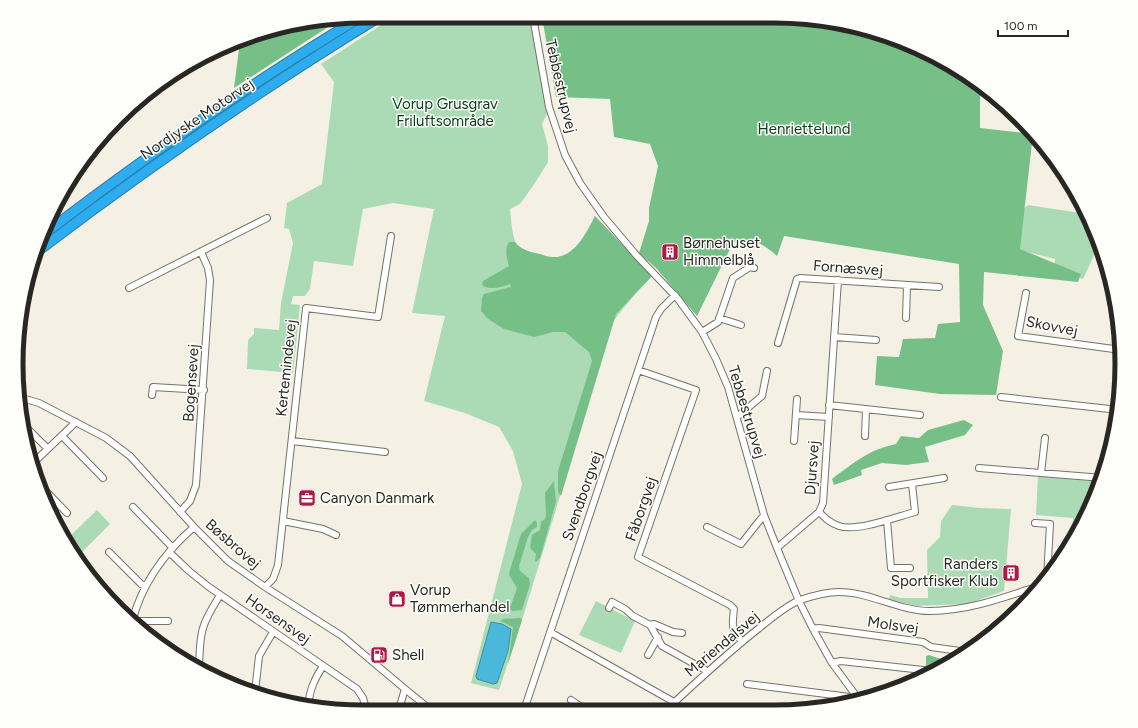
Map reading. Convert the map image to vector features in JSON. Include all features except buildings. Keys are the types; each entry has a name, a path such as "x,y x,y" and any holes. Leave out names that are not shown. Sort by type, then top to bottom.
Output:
{"highway":[{"name":"Nordjyske Motorvej","path":"44,247 205,129 297,68 370,23"},
{"name":"Nordjyske Motorvej","path":"51,228 122,175 204,118 291,60 350,24"}],"street":[{"name":"Tebbestrupvej","path":"534,23 549,106 565,155 580,183 604,216 637,256 674,295 702,332 724,377 737,417 764,515 799,601 832,663 855,695"},
{"path":"128,288 266,218"},
{"name":"Kertemindevej","path":"265,587 273,579 278,565 306,308 378,316 391,236"},
{"name":"Bogensevej","path":"180,512 190,501 196,485 204,390 210,280 208,268 201,252"},
{"path":"702,332 718,322 733,278 750,267 754,268"},
{"path":"744,271 749,277"},
{"name":"Fornæsvej","path":"778,343 797,279 838,280 939,287"},
{"name":"Djursvej","path":"777,548 819,512 824,498 838,280"},
{"path":"906,318 907,285"},
{"name":"Skovvej","path":"1026,293 1018,336 1114,349"},
{"name":"Svendborgvej","path":"526,705 656,317 674,295"},
{"path":"719,318 740,325"},
{"path":"834,337 876,340"},
{"name":"Fåborgvej","path":"638,370 696,390 638,557 730,605 734,609 732,624 734,631 742,642"},
{"path":"737,417 762,396 767,372"},
{"path":"152,395 153,387 204,390"},
{"path":"1001,396 1112,409"},
{"name":"Bøsbrovej","path":"25,399 39,402 106,438 130,456 180,512 228,561 265,587 342,636 425,705"},
{"name":"Djursvej","path":"794,441 797,399"},
{"path":"829,405 920,415"},
{"path":"865,436 866,409"},
{"path":"796,415 829,417"},
{"path":"37,459 76,422"},
{"path":"30,431 48,449"},
{"path":"62,436 103,478"},
{"path":"1041,473 1045,438"},
{"path":"292,441 385,452"},
{"path":"979,468 1096,477"},
{"path":"889,487 944,478"},
{"path":"819,512 828,521 838,526 847,528 887,520 915,512 912,484"},
{"path":"49,495 67,513"},
{"name":"Horsensvej","path":"133,507 189,570 220,595 357,689 363,698 365,705"},
{"path":"707,527 741,544 764,515"},
{"path":"887,520 891,568 910,568"},
{"path":"283,521 323,529 336,535"},
{"path":"1035,523 1050,524 1048,568"},
{"path":"134,615 145,586 156,567 194,527"},
{"path":"108,552 141,584 145,586"},
{"name":"Mariendalsvej","path":"671,705 707,671 742,642 771,619 799,601 838,592 853,594 911,609 930,611 962,608 982,604 1030,589"},
{"path":"199,662 203,626 220,595"},
{"path":"609,608 612,602 650,625 654,624 673,632 682,633"},
{"path":"141,622 168,621"},
{"path":"650,625 662,646 707,671"},
{"name":"Molsvej","path":"813,629 818,628 923,642 931,647 958,651"},
{"path":"648,655 667,630"},
{"path":"255,687 259,656 274,632"},
{"path":"550,632 674,702"},
{"path":"832,663 841,661 925,670"},
{"path":"309,700 313,681 323,666"},
{"path":"747,684 847,697"},
{"path":"400,705 405,689"},
{"path":"571,700 578,705"}],"green space":[{"name":"Vorup Grusgrav Friluftsområde","path":"384,23 530,23 546,100 547,114 542,124 548,146 548,162 520,204 510,209 516,243 526,251 546,256 551,257 567,254 584,237 595,216 652,276 614,320 499,690 471,683 522,484 513,451 499,427 465,413 424,401 445,316 412,313 434,209 393,203 363,209 353,266 314,261 310,289 305,296 293,296 291,304 300,305 293,373 247,369 248,340 254,334 254,328 279,330 281,303 293,243 289,229 284,228 287,203 322,184 334,82 321,64"},
{"name":"Henriettelund","path":"543,23 796,24 841,30 884,41 925,58 980,92 980,128 1024,133 1032,143 1020,249 1081,274 1078,282 984,272 983,305 1003,351 996,395 940,394 875,385 877,356 899,357 903,339 935,338 938,324 960,322 959,264 784,236 777,256 757,242 740,241 733,243 697,316 656,268 639,253 649,221 649,208 658,166 650,144 614,137 610,99 556,97"},
{"path":"331,25 234,88 239,47 276,35"},
{"path":"1028,205 1080,213 1096,251 1083,279 1054,268 1055,259 1019,250 1020,212"},
{"path":"595,216 652,276 616,314 561,496 558,492 558,471 592,361 589,352 565,332 553,332 534,337 504,329 488,319 481,311 482,298 484,294 511,287 510,284 492,288 482,285 483,281 509,266 506,251 509,242 515,242 523,249 549,257 567,254 584,237"},
{"path":"964,420 973,425 965,435 925,447 929,462 906,465 882,463 861,470 862,475 834,485 832,479 848,467 870,453 896,444 901,436 919,438 928,430"},
{"path":"1038,476 1094,481 1080,515 1072,528 1073,518 1036,515"},
{"path":"554,481 556,502 540,558 536,562 536,554 530,548 532,535 540,530 541,522 545,519 545,493"},
{"path":"952,505 1011,509 1004,591 967,604 916,606 889,599 890,595 901,598 928,598 927,550 940,537 941,521"},
{"path":"97,510 110,524 80,554 70,536"},
{"path":"535,520 537,527 532,530 528,537 519,566 520,571 529,578 530,584 522,610 512,611 510,608 517,588 509,575 510,570 521,534"},
{"path":"596,601 635,621 621,653 579,635"},
{"path":"521,618 522,620 508,664 513,627 500,621 503,619"},
{"path":"929,655 941,659 945,659 931,667 926,666 926,656"}],"water":[{"path":"491,622 502,624 511,629 508,651 497,683 493,684 477,679 476,676"}],"place":[{"name":"Børnehuset Himmelblå","path":"670,252"},
{"name":"Canyon Danmark","path":"307,498"},
{"name":"Randers Sportfisker Klub","path":"1011,573"},
{"name":"Vorup Tømmerhandel","path":"397,599"},
{"name":"Shell","path":"379,655"}]}
